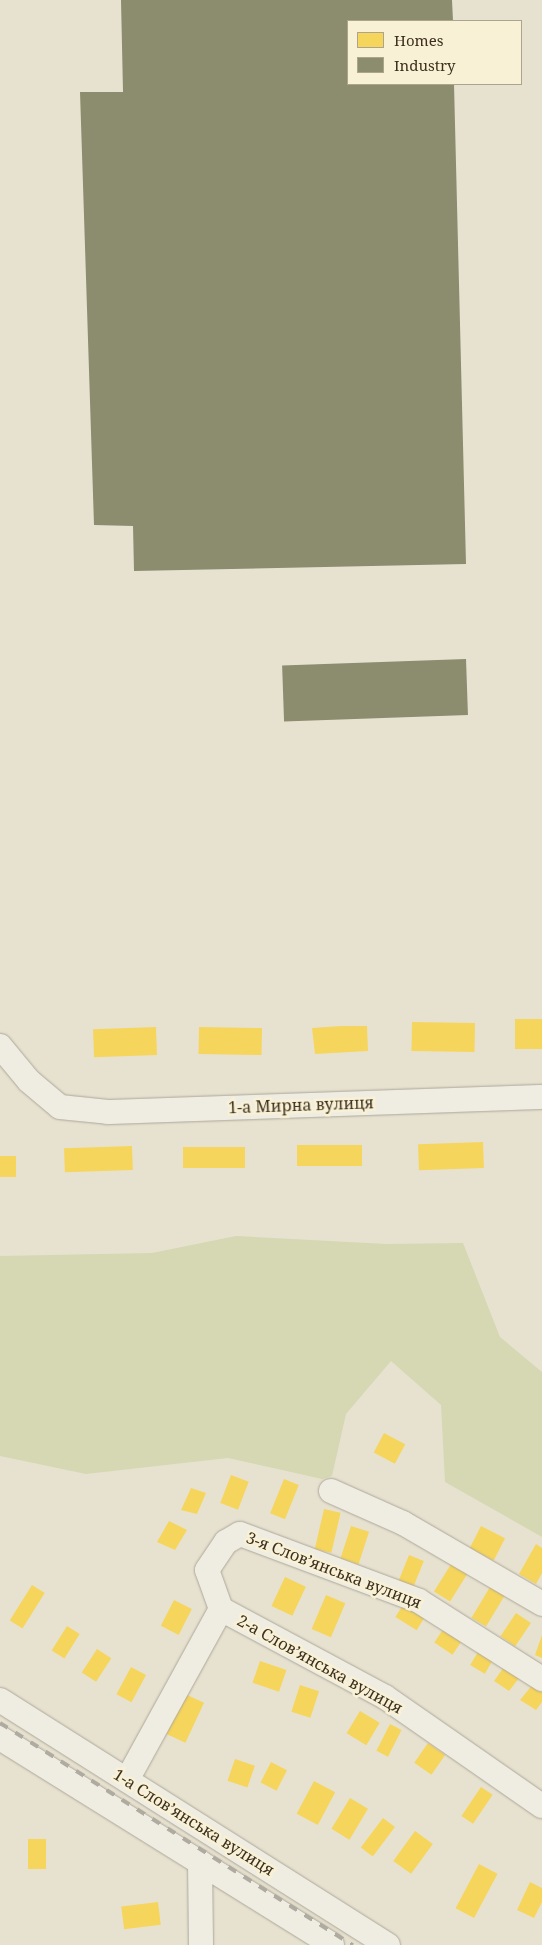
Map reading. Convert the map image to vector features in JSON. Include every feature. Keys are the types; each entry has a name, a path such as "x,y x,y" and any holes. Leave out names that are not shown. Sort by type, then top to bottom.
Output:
{"street":[{"name":"1-а Мирна вулиця","path":"0,1046 29,1081 60,1107 108,1112 542,1097"},
{"path":"331,1490 404,1523 542,1604"},
{"name":"3-я Слов’янська вулиця","path":"221,1609 207,1570 226,1542 240,1534 420,1600 542,1679"},
{"path":"127,1780 221,1609"},
{"name":"2-а Слов’янська вулиця","path":"221,1609 385,1697 542,1806"},
{"name":"1-а Слов’янська вулиця","path":"0,1700 388,1945"},
{"path":"0,1738 332,1945"},
{"path":"200,1862 201,1945"}],"green space":[{"path":"236,1236 387,1244 463,1243 500,1337 542,1372 542,1537 445,1482 441,1405 391,1361 346,1414 332,1476 322,1479 228,1458 86,1474 0,1456 0,1256 152,1253"}],"building: Homes":[{"path":"515,1019 542,1019 542,1049 515,1049"},
{"path":"412,1022 475,1023 474,1052 411,1051"},
{"path":"367,1026 368,1051 315,1054 312,1028"},
{"path":"156,1027 157,1055 94,1057 93,1029"},
{"path":"199,1027 262,1028 262,1055 199,1054"},
{"path":"483,1142 484,1168 419,1170 418,1144"},
{"path":"297,1145 362,1145 362,1166 297,1166"},
{"path":"132,1146 133,1170 65,1172 64,1148"},
{"path":"183,1147 245,1147 245,1168 183,1168"},
{"path":"0,1156 16,1156 16,1177 0,1177"},
{"path":"384,1433 405,1444 395,1464 374,1452"},
{"path":"231,1475 249,1482 238,1510 220,1503"},
{"path":"284,1479 299,1485 285,1519 270,1513"},
{"path":"191,1488 206,1493 197,1514 181,1510"},
{"path":"324,1509 341,1513 331,1553 315,1549"},
{"path":"169,1521 187,1530 175,1550 157,1542"},
{"path":"351,1526 369,1532 359,1564 340,1558"},
{"path":"481,1526 505,1538 494,1561 470,1548"},
{"path":"536,1544 542,1548 542,1573 536,1584 519,1574"},
{"path":"409,1555 424,1561 412,1590 397,1584"},
{"path":"453,1561 469,1571 450,1602 434,1592"},
{"path":"285,1577 306,1587 292,1616 271,1606"},
{"path":"32,1585 45,1593 22,1629 10,1621"},
{"path":"490,1587 505,1596 486,1627 471,1618"},
{"path":"326,1595 345,1603 331,1637 312,1629"},
{"path":"174,1600 192,1609 179,1635 161,1626"},
{"path":"406,1600 427,1613 417,1630 395,1617"},
{"path":"516,1613 531,1623 515,1646 500,1636"},
{"path":"446,1625 464,1637 452,1655 434,1642"},
{"path":"67,1626 80,1634 64,1659 52,1651"},
{"path":"542,1635 542,1658 535,1655"},
{"path":"481,1647 496,1656 485,1674 470,1665"},
{"path":"97,1649 111,1658 96,1682 82,1672"},
{"path":"260,1661 286,1670 279,1692 253,1683"},
{"path":"506,1664 523,1673 509,1691 494,1681"},
{"path":"131,1667 146,1675 131,1702 116,1694"},
{"path":"534,1683 542,1688 542,1702 536,1710 520,1700"},
{"path":"300,1685 319,1691 310,1718 291,1712"},
{"path":"185,1694 204,1703 185,1743 166,1734"},
{"path":"360,1711 380,1723 366,1745 347,1733"},
{"path":"390,1724 402,1730 388,1757 376,1751"},
{"path":"428,1743 445,1755 431,1775 414,1763"},
{"path":"235,1759 255,1766 247,1788 228,1781"},
{"path":"271,1762 287,1770 277,1791 261,1782"},
{"path":"314,1781 335,1792 318,1825 297,1814"},
{"path":"481,1787 493,1795 473,1824 461,1816"},
{"path":"350,1798 368,1809 349,1840 331,1829"},
{"path":"383,1818 395,1827 373,1857 361,1848"},
{"path":"415,1831 433,1844 411,1874 393,1861"},
{"path":"28,1839 46,1839 46,1869 28,1869"},
{"path":"479,1864 498,1874 474,1918 456,1908"},
{"path":"530,1882 542,1888 542,1902 534,1918 517,1910"},
{"path":"158,1902 161,1925 124,1929 121,1907"}],"building: Industry":[{"path":"121,0 452,0 453,20 347,20 347,85 454,85 466,564 134,571 133,526 94,525 80,92 123,92"},
{"path":"466,659 468,715 284,721 282,665"}],"railway":[{"path":"0,1723 353,1945"}]}
